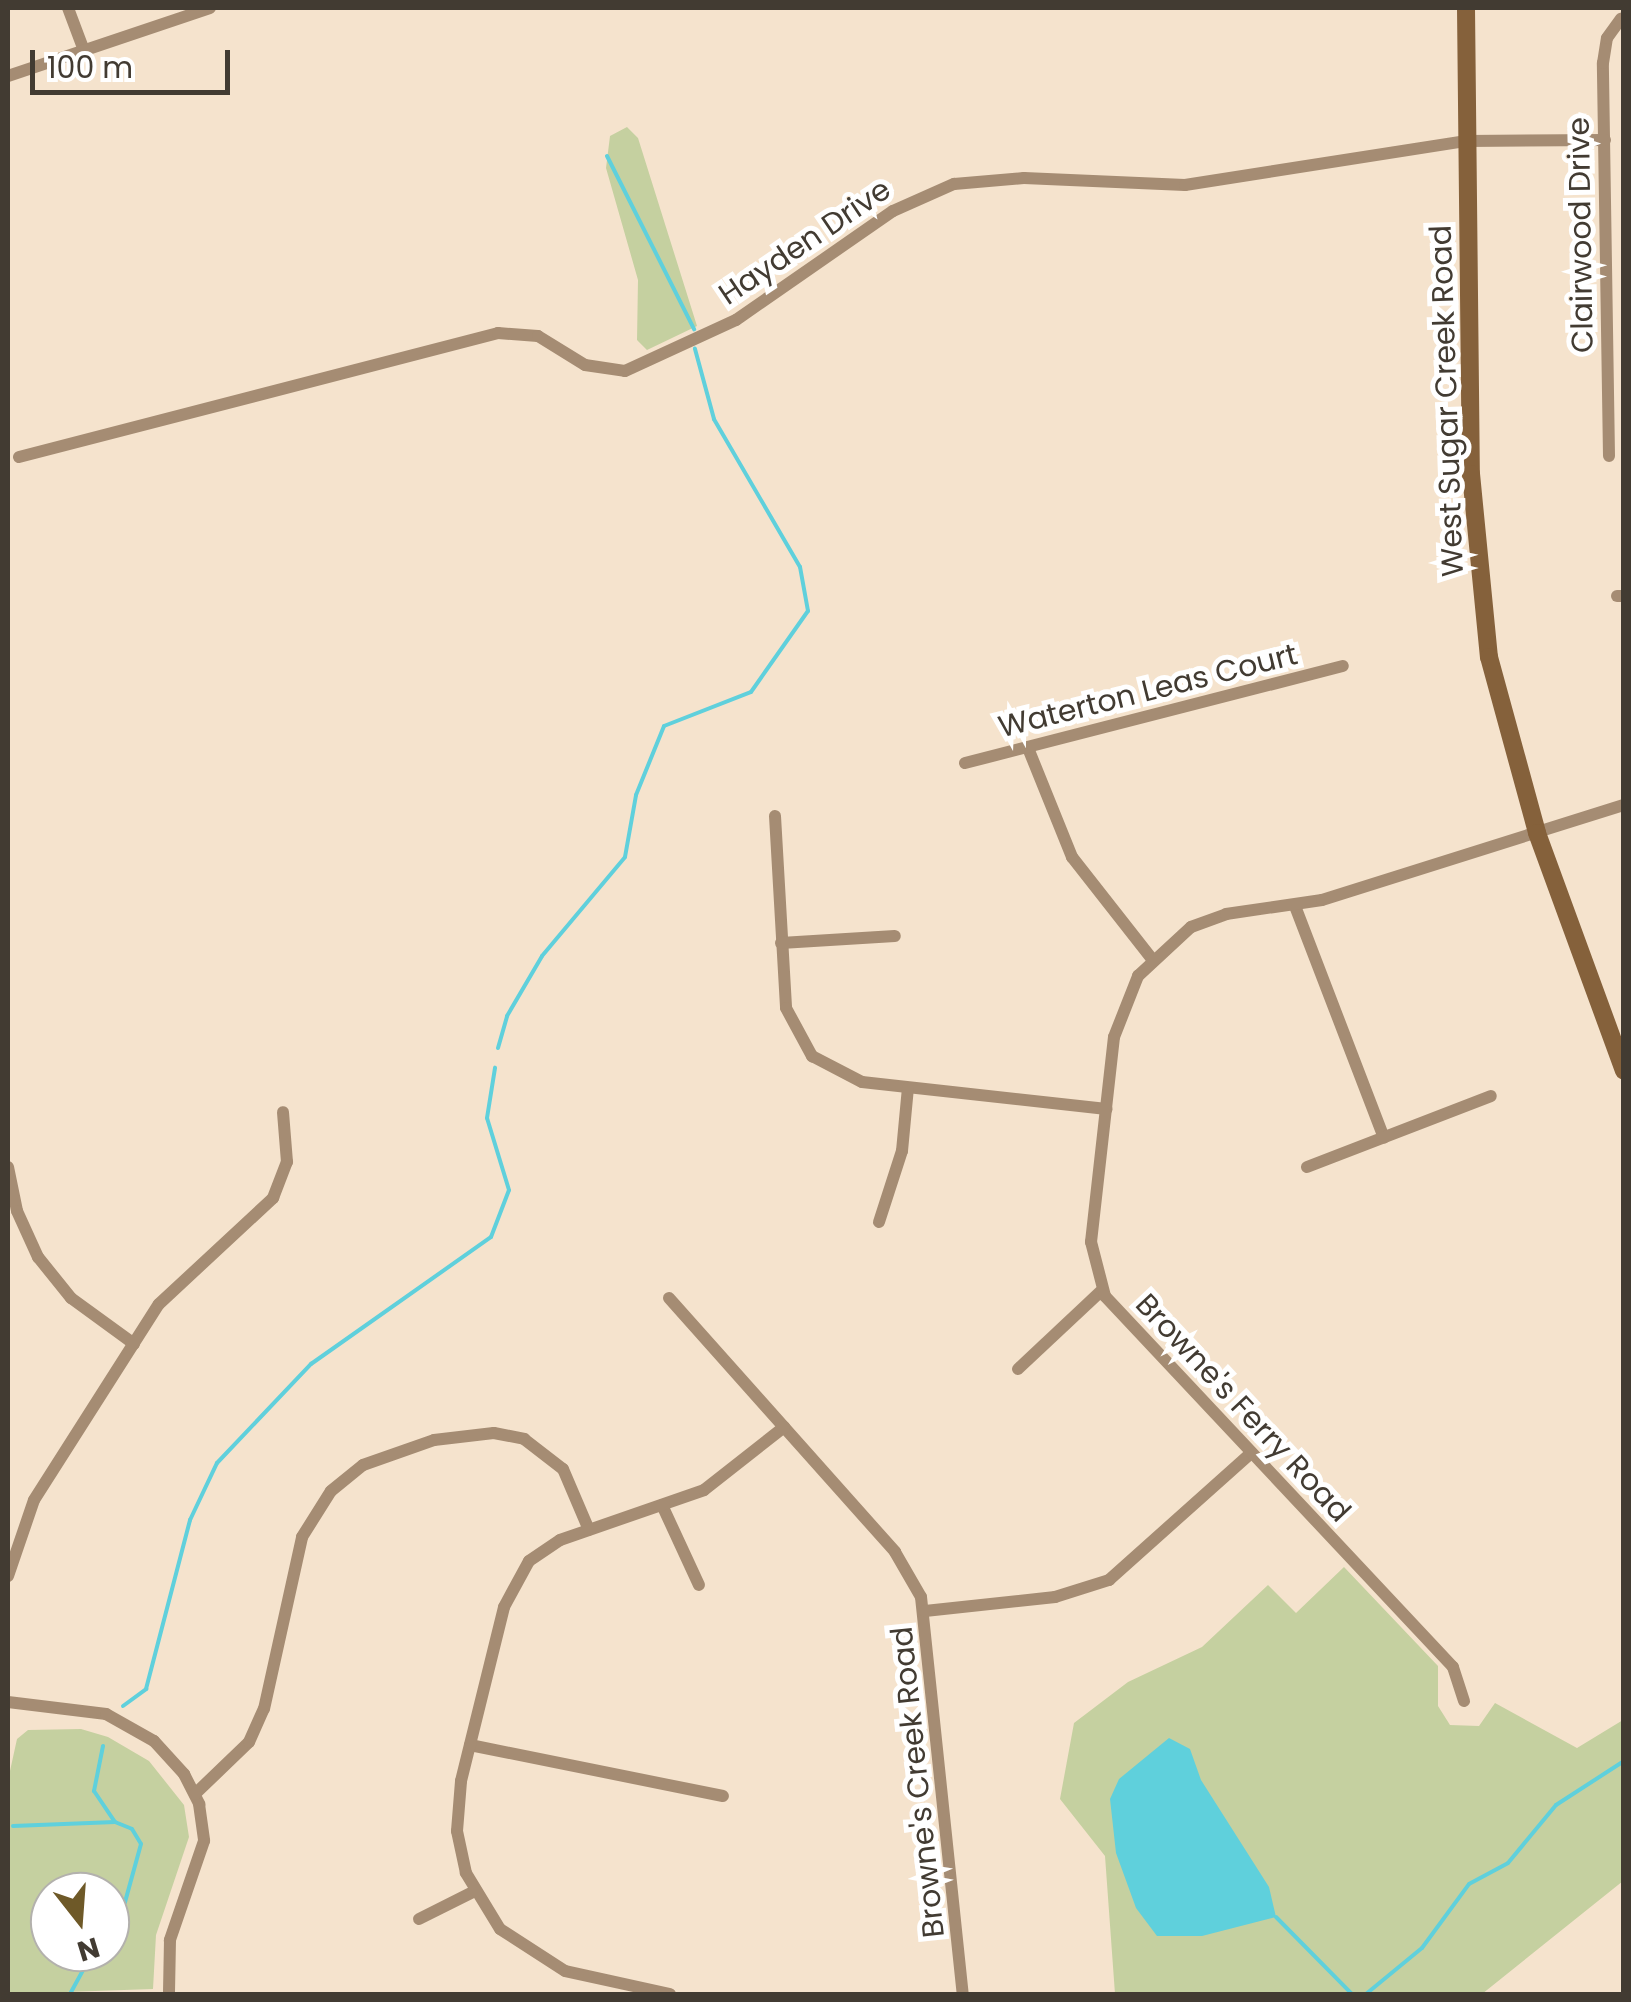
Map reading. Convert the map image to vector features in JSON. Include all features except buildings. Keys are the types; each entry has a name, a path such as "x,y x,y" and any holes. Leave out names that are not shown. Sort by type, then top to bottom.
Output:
{"main road":[{"name":"West Sugar Creek Road","path":"1466,8 1471,457 1480,582 1496,698 1537,833 1624,1071"}],"street":[{"path":"68,8 82,48"},
{"path":"8,76 210,8"},
{"name":"Clairwood Drive","path":"1608,456 1603,63 1607,38 1620,19"},
{"name":"Hayden Drive","path":"19,457 498,333 538,336 585,365 625,371 736,320 893,211 954,184 1024,178 1185,185 1468,141 1604,140"},
{"name":"Waterton Leas Court","path":"965,763 1343,666"},
{"path":"1028,748 1072,857 1152,958"},
{"name":"Browne's Ferry Road","path":"1464,1701 1453,1666 1102,1290 1091,1242 1121,1012 1152,958 1214,918 1295,906 1624,805"},
{"path":"775,816 786,1008 806,1050 853,1080 1107,1109"},
{"path":"1295,906 1384,1138"},
{"path":"781,943 896,936"},
{"path":"879,1222 902,1151 908,1088"},
{"path":"1307,1167 1491,1096"},
{"path":"8,1576 34,1500 134,1344 180,1282 274,1198 286,1162 283,1112"},
{"path":"8,1167 12,1213 54,1279 134,1344"},
{"path":"1018,1370 1102,1290"},
{"name":"Browne's Creek Road","path":"669,1298 895,1552 925,1611 964,1994"},
{"path":"670,1994 549,1964 500,1929 473,1892 457,1831 470,1745 516,1578 542,1550 715,1484 784,1428"},
{"path":"195,1794 237,1758 260,1720 302,1537 318,1507 351,1473 418,1442 509,1435 539,1447 563,1469 590,1530"},
{"path":"925,1611 1055,1598 1109,1580 1251,1453"},
{"path":"662,1506 699,1585"},
{"path":"8,1702 71,1706 134,1728 178,1765 195,1794 203,1849 170,1940 169,1994"},
{"path":"470,1745 723,1796"},
{"path":"419,1920 473,1892"}],"green space":[{"path":"627,127 638,138 697,326 647,350 637,340 638,280 606,168 610,136"},
{"path":"1344,1567 1438,1666 1438,1706 1450,1725 1479,1726 1495,1703 1577,1748 1623,1720 1623,1881 1482,1994 1115,1994 1105,1856 1060,1799 1074,1723 1128,1682 1202,1647 1268,1585 1296,1613"},
{"path":"81,1729 108,1737 149,1761 184,1805 189,1837 156,1935 153,1989 8,1994 8,1780 17,1739 28,1730"}],"water":[{"path":"1169,1738 1190,1749 1201,1780 1269,1887 1276,1917 1202,1936 1157,1936 1136,1908 1116,1853 1110,1799 1119,1779"}],"waterway":[{"path":"607,156 694,329"},
{"path":"498,1048 507,1016 542,956 625,857 636,795 664,726 751,692 808,611 800,567 714,419 695,349"},
{"path":"123,1706 146,1689 190,1520 217,1463 311,1364 491,1237 509,1190 487,1118 495,1068"},
{"path":"103,1746 94,1791 115,1822"},
{"path":"1366,1994 1422,1948 1469,1884 1508,1863 1556,1805 1624,1761"},
{"path":"13,1826 115,1822 132,1829 141,1844 130,1884"},
{"path":"1276,1917 1352,1994"},
{"path":"70,1994 82,1972"}]}
